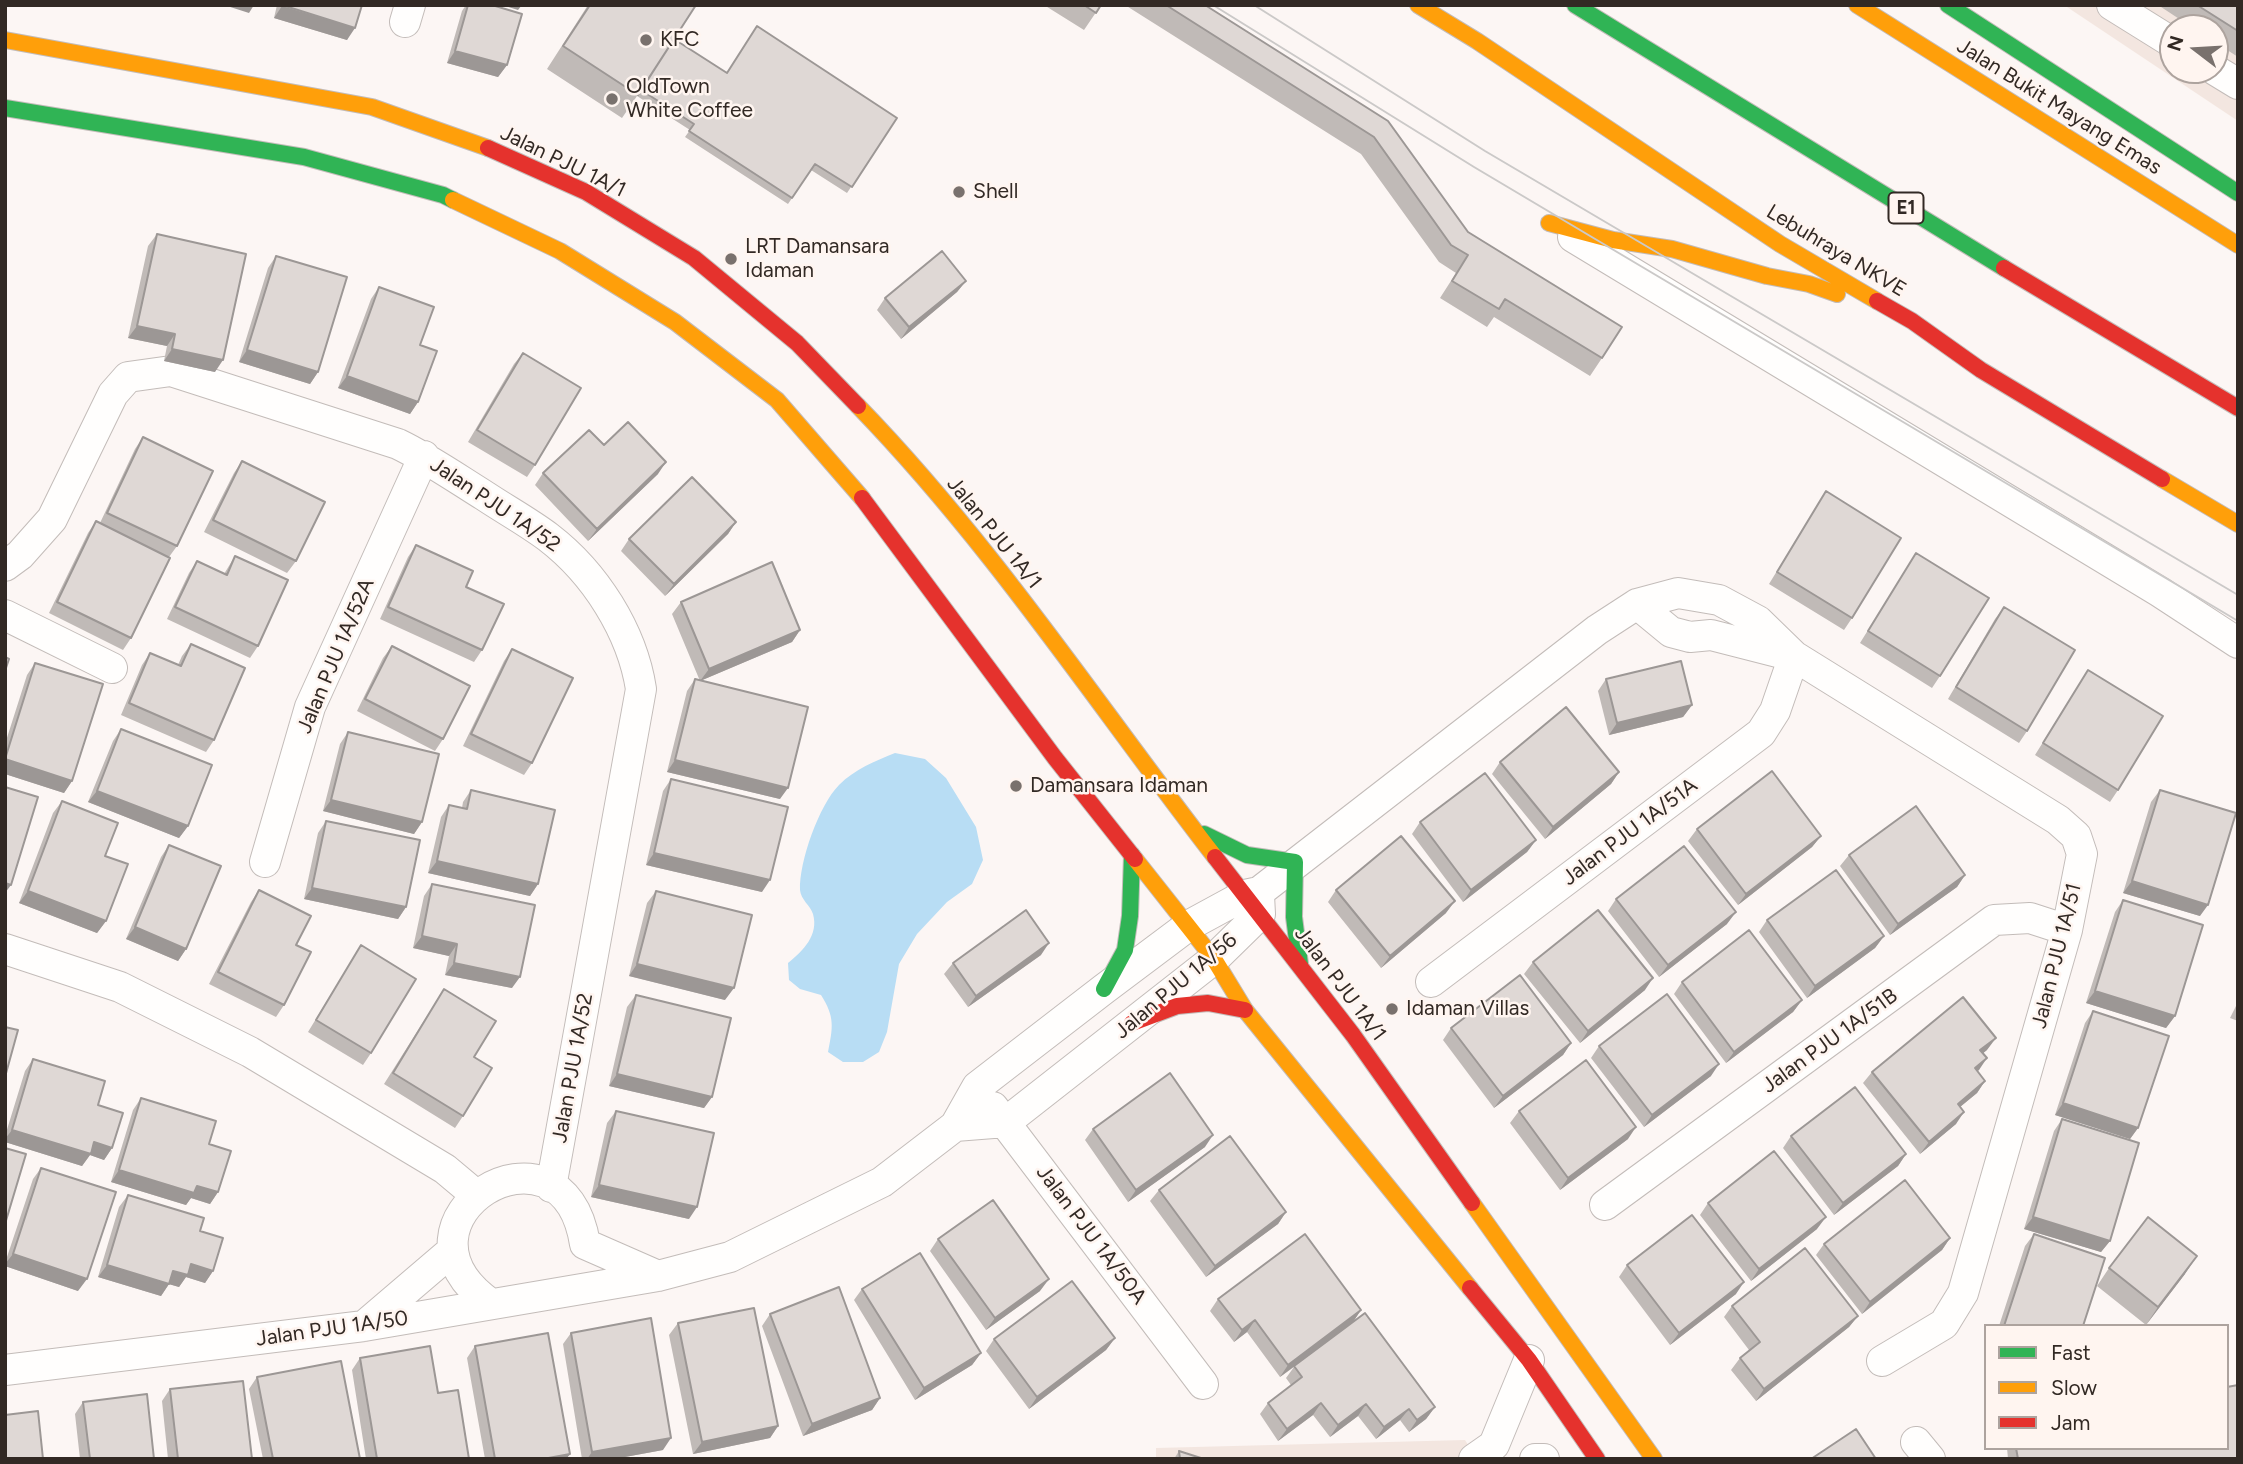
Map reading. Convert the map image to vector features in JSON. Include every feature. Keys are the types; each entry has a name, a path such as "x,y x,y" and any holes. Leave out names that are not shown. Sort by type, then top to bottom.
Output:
{"main road":[{"name":"Lebuhraya NKVE","path":"1418,5 1477,41 1780,244 1912,321 1981,370 2238,524"},
{"name":"E1","path":"1575,5 2238,408"},
{"name":"Jalan Bukit Mayang Emas","path":"1857,5 2238,245"},
{"name":"Jalan Bukit Mayang Emas","path":"1948,5 2235,201"},
{"name":"Jalan PJU 1A/1","path":"5,40 372,107 486,147 586,192 694,258 797,342 864,412 956,517 1020,597 1190,825 1255,900 1654,1459"},
{"path":"5,108 303,157 443,195 560,251 675,322 777,400 866,502 1055,758 1214,959 1245,1010 1529,1360 1597,1459"},
{"path":"2158,194 2207,207"},
{"path":"1549,223 1613,240 1672,249 1767,276 1809,284 1912,321"},
{"path":"1190,825 1234,852 1262,861 1295,862 1294,917 1300,964"},
{"path":"1104,989 1125,950 1130,916 1132,855"},
{"path":"1132,1023 1177,1006 1208,1003 1245,1010"}],"street":[{"path":"2112,5 2159,34"},
{"path":"1549,223 1860,409 2160,592 2238,643"},
{"name":"Jalan PJU 1A/52","path":"5,566 20,555 52,519 113,394 128,377 171,371 398,444 424,456 549,538 590,579 620,622 638,667 641,689 551,1187"},
{"name":"Jalan PJU 1A/52A","path":"265,862 310,707 424,456"},
{"path":"1255,900 1295,862 1597,630 1637,604 1678,593 1719,600 1758,621 1794,656"},
{"path":"1637,604 1671,632 1690,637 1711,635 1794,656"},
{"path":"5,615 112,668"},
{"name":"Jalan PJU 1A/51","path":"1794,656 2058,820 2076,836 2082,854 2067,930 1963,1293 1944,1324 1882,1361"},
{"name":"Jalan PJU 1A/51A","path":"1432,982 1760,733 1776,710 1794,656"},
{"name":"Jalan PJU 1A/56","path":"955,1126 977,1087 1104,989 1188,926 1255,900"},
{"name":"Jalan PJU 1A/56","path":"1006,1122 1214,959 1255,900"},
{"name":"Jalan PJU 1A/51B","path":"1605,1205 1994,920 2030,918 2067,930"},
{"path":"5,949 120,987 250,1052 445,1169 488,1188"},
{"name":"Jalan PJU 1A/50A","path":"977,1087 1203,1384"},
{"path":"955,1126 1006,1122"},
{"name":"Jalan PJU 1A/50","path":"5,1370 364,1326 658,1276 730,1257 882,1182 955,1126"},
{"path":"491,1304 472,1291 459,1272 453,1250 455,1228 464,1207 488,1188 521,1178 551,1187 573,1206 582,1225 585,1244 581,1265 572,1283 561,1294"},
{"path":"585,1244 658,1276"},
{"path":"364,1326 453,1250"},
{"path":"1474,1459 1494,1445 1529,1360"},
{"path":"1535,1459 1544,1459"}],"shaded area":[{"path":"2064,5 2238,5 2238,121 2182,84 2229,84 2229,14 2159,14 2159,68"},
{"path":"1465,1440 1477,1459 1156,1459 1156,1448"}],"water":[{"path":"895,753 925,759 946,778 976,827 983,860 972,884 947,902 917,934 899,964 887,1032 879,1052 863,1062 843,1062 828,1052 832,1022 821,995 800,989 789,980 788,963 804,948 814,929 813,914 800,890 803,865 824,806 839,785 858,770"}],"building":[{"path":"282,5 362,5 355,28"},
{"path":"468,5 492,5 522,14 507,65 455,51"},
{"path":"590,5 696,5 638,95 563,46"},
{"path":"1084,5 1101,5 1096,13"},
{"path":"1166,5 1205,5 1388,121 1468,232 1622,327 1602,358 1505,299 1499,309 1452,281 1468,255 1451,245 1374,137"},
{"path":"2197,5 2238,5 2238,31 2229,25 2229,14 2211,14"},
{"path":"757,26 897,118 852,187 815,164 792,198 689,131 694,124 641,90 674,39 727,73"},
{"path":"157,234 246,254 223,360 172,349 175,334 137,326"},
{"path":"942,251 966,281 909,327 885,298"},
{"path":"276,256 347,277 318,372 247,350"},
{"path":"379,287 434,307 420,345 437,351 418,402 347,376"},
{"path":"523,353 581,388 535,465 477,430"},
{"path":"628,422 666,462 597,529 543,473 589,430 604,445"},
{"path":"143,437 213,471 177,546 107,513"},
{"path":"242,461 325,502 296,561 213,520"},
{"path":"692,477 736,522 674,584 629,539"},
{"path":"1826,491 1901,538 1852,618 1777,572"},
{"path":"96,521 170,558 131,638 57,602"},
{"path":"416,545 473,571 466,587 504,604 482,650 388,607"},
{"path":"1916,553 1989,598 1940,676 1868,631"},
{"path":"235,556 288,580 258,646 175,607 197,561 227,575"},
{"path":"772,562 800,630 709,669 681,602"},
{"path":"2004,607 2075,650 2027,731 1956,687"},
{"path":"191,644 245,668 214,740 129,703 150,653 181,666"},
{"path":"392,646 470,686 443,739 365,699"},
{"path":"512,649 573,678 532,763 471,734"},
{"path":"1681,661 1692,705 1617,723 1606,679"},
{"path":"35,663 103,684 72,781 5,759"},
{"path":"2088,670 2163,716 2118,790 2043,743"},
{"path":"695,679 808,707 788,788 675,760"},
{"path":"1566,707 1619,772 1553,827 1500,762"},
{"path":"121,729 212,765 188,826 97,791"},
{"path":"348,732 439,754 422,822 331,800"},
{"path":"1772,771 1821,836 1746,894 1697,829"},
{"path":"1485,773 1536,840 1471,890 1420,822"},
{"path":"671,779 788,807 770,880 654,853"},
{"path":"5,787 38,797 11,885 5,883"},
{"path":"471,790 555,810 538,884 437,861 449,805 467,809"},
{"path":"2160,790 2236,813 2208,905 2132,881"},
{"path":"62,801 118,823 105,856 128,864 106,921 28,891"},
{"path":"1916,806 1965,875 1898,924 1849,855"},
{"path":"326,821 420,840 406,907 312,888"},
{"path":"1401,836 1455,901 1390,956 1336,890"},
{"path":"169,845 221,866 186,949 135,927"},
{"path":"1684,846 1736,912 1668,965 1616,899"},
{"path":"1836,870 1884,936 1815,986 1767,920"},
{"path":"432,884 535,905 520,977 454,963 457,944 422,936"},
{"path":"259,890 311,916 296,945 311,952 284,1005 218,972"},
{"path":"656,891 752,915 734,988 637,964"},
{"path":"2123,900 2203,925 2175,1016 2095,991"},
{"path":"1026,910 1049,943 976,996 953,963"},
{"path":"1598,910 1653,978 1588,1031 1533,962"},
{"path":"1749,930 1802,1000 1734,1052 1682,982"},
{"path":"361,945 416,979 371,1053 316,1020"},
{"path":"1520,975 1571,1043 1503,1096 1451,1028"},
{"path":"444,989 496,1021 474,1057 492,1068 463,1116 393,1073"},
{"path":"1667,994 1719,1064 1652,1115 1599,1046"},
{"path":"636,995 731,1018 712,1097 617,1074"},
{"path":"1963,997 1996,1038 1980,1050 1987,1058 1975,1068 1985,1081 1958,1104 1964,1112 1929,1142 1872,1072"},
{"path":"2093,1011 2169,1036 2138,1128 2063,1103"},
{"path":"5,1027 18,1030 5,1077"},
{"path":"33,1059 105,1081 98,1105 123,1113 112,1148 94,1142 91,1154 12,1130"},
{"path":"1586,1060 1636,1127 1568,1178 1519,1111"},
{"path":"1170,1073 1213,1135 1136,1190 1093,1129"},
{"path":"1855,1087 1906,1154 1843,1203 1791,1136"},
{"path":"141,1098 216,1121 209,1144 231,1151 218,1192 197,1186 194,1193 119,1170"},
{"path":"616,1111 714,1133 697,1207 599,1185"},
{"path":"2062,1119 2139,1143 2110,1241 2033,1217"},
{"path":"1230,1136 1286,1212 1215,1266 1159,1190"},
{"path":"5,1148 26,1154 5,1224"},
{"path":"1774,1151 1826,1217 1759,1269 1708,1203"},
{"path":"41,1168 116,1192 87,1279 13,1254"},
{"path":"1905,1180 1950,1238 1870,1302 1824,1244"},
{"path":"128,1195 204,1218 200,1231 223,1238 213,1271 191,1264 188,1275 173,1271 169,1284 107,1265"},
{"path":"993,1200 1049,1279 995,1318 938,1239"},
{"path":"1692,1215 1744,1282 1679,1333 1627,1265"},
{"path":"2148,1217 2197,1256 2158,1307 2109,1268"},
{"path":"1305,1234 1361,1310 1288,1365 1255,1320 1242,1330 1218,1299"},
{"path":"2034,1234 2105,1258 2084,1324 2005,1324"},
{"path":"1805,1248 1858,1316 1764,1389 1740,1358 1760,1342 1732,1306"},
{"path":"920,1253 981,1353 924,1388 862,1289"},
{"path":"1072,1281 1115,1338 1037,1397 994,1339"},
{"path":"839,1287 880,1398 812,1424 770,1314"},
{"path":"754,1308 778,1426 702,1442 678,1323"},
{"path":"1365,1313 1435,1407 1417,1420 1409,1409 1384,1427 1366,1404 1338,1425 1321,1403 1287,1429 1268,1403 1302,1377 1294,1366"},
{"path":"651,1318 671,1438 592,1452 571,1333"},
{"path":"548,1333 570,1454 543,1459 495,1459 475,1346"},
{"path":"430,1346 438,1393 458,1390 469,1459 377,1459 360,1358"},
{"path":"341,1361 360,1459 273,1459 257,1377"},
{"path":"243,1381 252,1459 178,1459 170,1389"},
{"path":"2238,1385 2238,1459 2018,1459 2016,1450 2229,1450 2229,1387"},
{"path":"147,1394 154,1459 90,1459 83,1402"},
{"path":"38,1411 43,1459 5,1459 5,1415"},
{"path":"1856,1429 1876,1459 1811,1459"},
{"path":"1179,1451 1204,1459 1180,1459"}],"tram line":[{"path":"1213,5 1474,167 2238,621"},
{"path":"1254,5 1485,151 2238,595"}],"traffic: fast":[{"path":"1575,5 2004,268"},
{"path":"1948,5 2238,193"},
{"path":"5,108 304,157 453,200"},
{"path":"1204,834 1247,855 1295,862 1294,917 1300,964"},
{"path":"1104,989 1125,950 1130,916 1132,855"}],"traffic: slow":[{"path":"1418,5 1477,41 1780,244 1877,301"},
{"path":"1857,5 2238,245"},
{"path":"5,40 372,107 488,148"},
{"path":"453,200 560,251 675,322 777,400 862,498"},
{"path":"1549,223 1613,240 1672,249 1767,276 1809,284 1837,294"},
{"path":"858,406 954,513 1215,857"},
{"path":"2162,479 2238,524"},
{"path":"1135,859 1214,959 1245,1010 1470,1288"},
{"path":"1472,1203 1654,1459"}],"traffic: jam":[{"path":"488,148 586,192 694,258 797,343 858,406"},
{"path":"2004,268 2238,408"},
{"path":"1877,301 1912,321 1981,370 2162,479"},
{"path":"862,498 1055,758 1135,859"},
{"path":"1215,857 1353,1035 1472,1203"},
{"path":"1132,1023 1177,1006 1208,1003 1245,1010"},
{"path":"1470,1288 1529,1360 1597,1459"}],"place":[{"name":"KFC","path":"646,40"},
{"name":"OldTown White Coffee","path":"612,99"},
{"name":"Shell","path":"959,192"},
{"name":"LRT Damansara Idaman","path":"731,259"},
{"name":"Damansara Idaman","path":"1016,786"},
{"name":"Idaman Villas","path":"1392,1009"}]}
